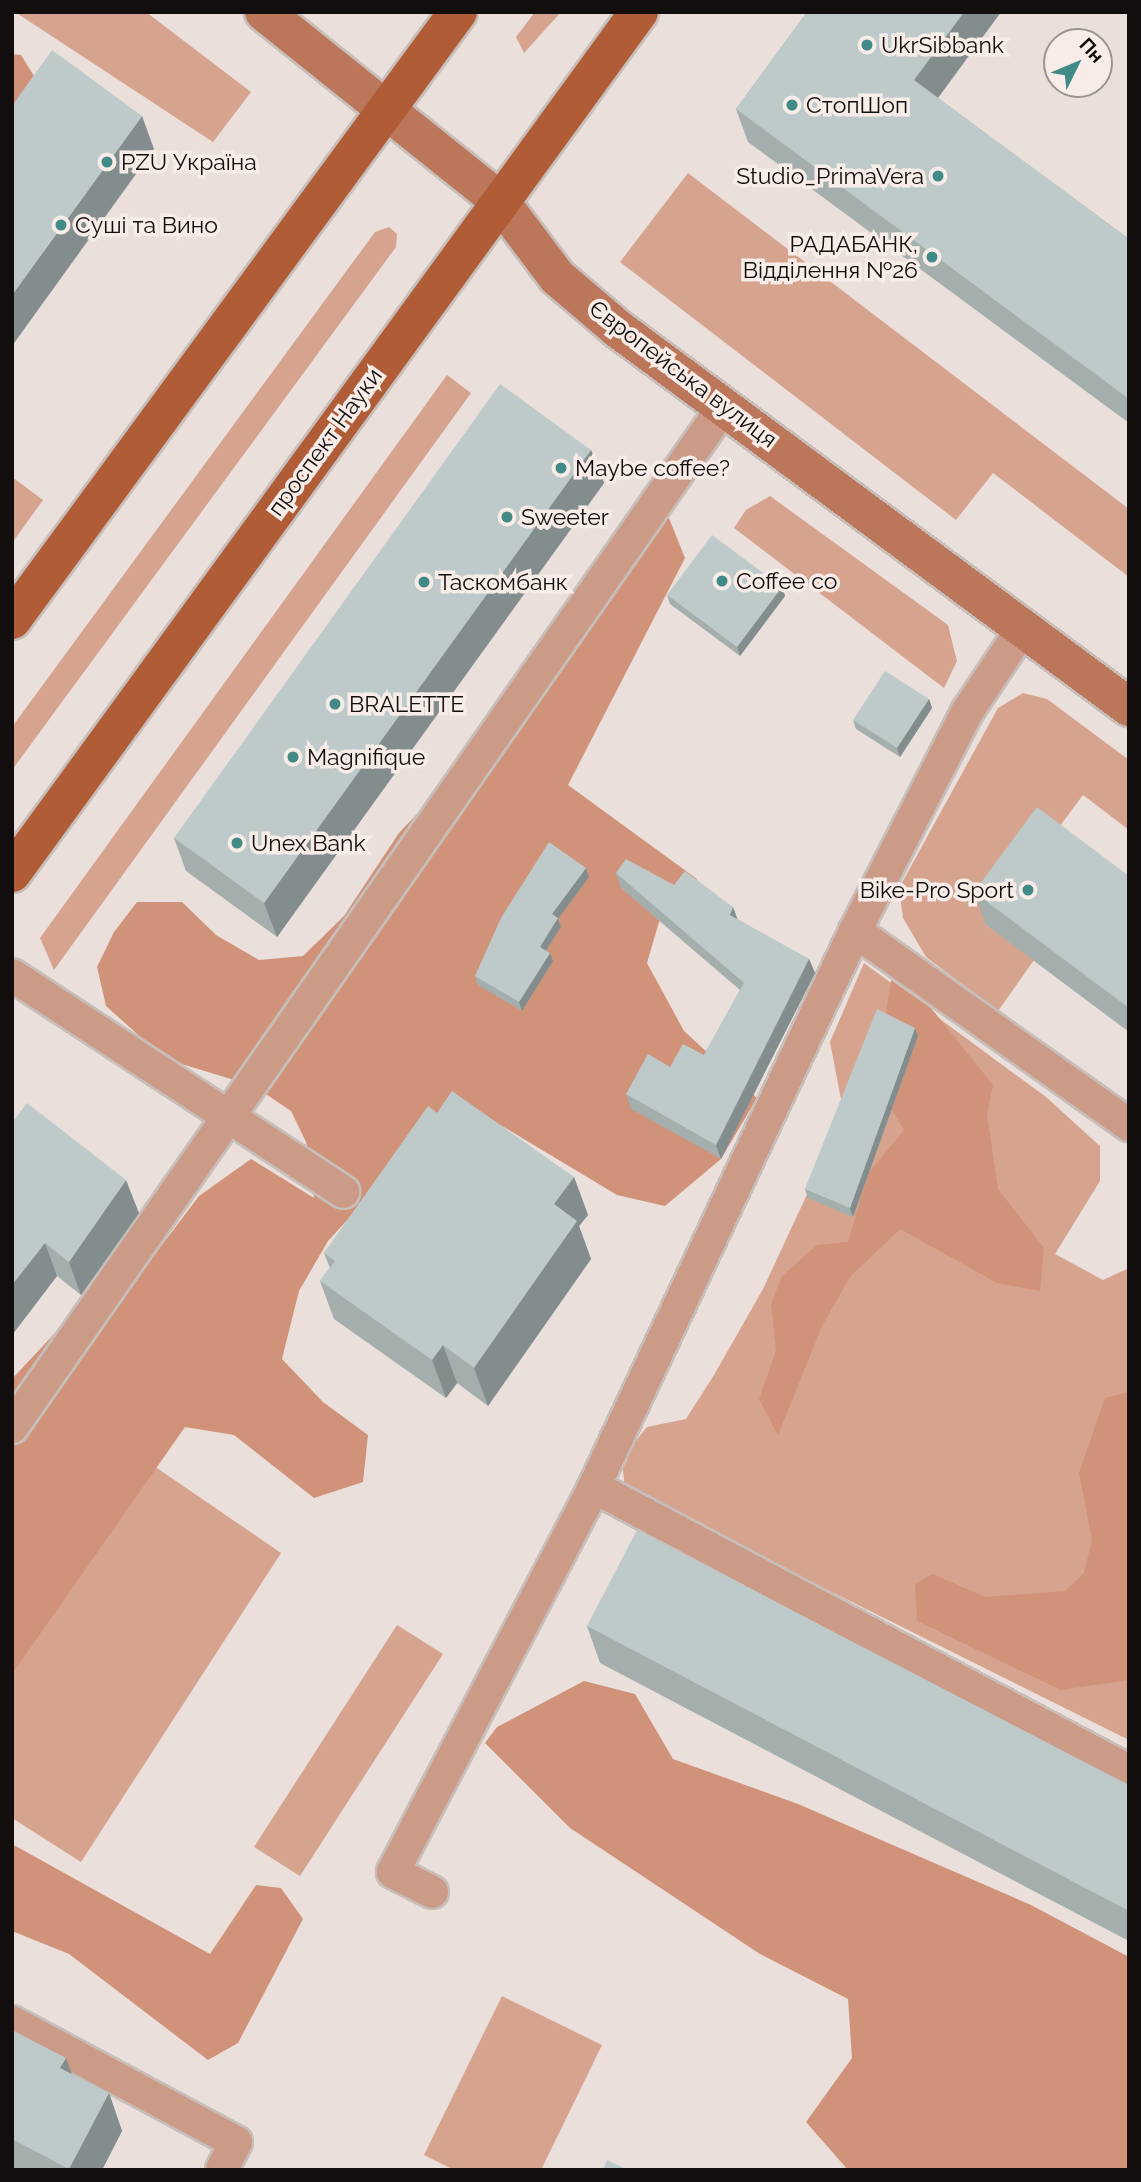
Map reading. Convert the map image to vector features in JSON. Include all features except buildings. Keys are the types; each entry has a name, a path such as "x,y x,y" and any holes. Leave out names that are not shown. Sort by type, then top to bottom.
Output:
{"main road":[{"name":"Європейська вулиця","path":"264,12 499,200 557,277 724,406 1129,707"},
{"path":"12,620 458,12"},
{"name":"проспект Науки","path":"12,873 499,200 639,12"}],"lane":[{"path":"12,1427 230,1121 724,406"},
{"path":"432,1892 393,1872 594,1488 855,931 967,712 1023,628"},
{"path":"855,931 1129,1125"},
{"path":"12,975 230,1121 343,1192"},
{"path":"594,1488 1129,1771"},
{"path":"12,2022 236,2142 222,2170"}],"shaded area":[{"path":"15,12 146,12 251,92 213,142"},
{"path":"535,12 561,12 524,53 516,37"},
{"path":"12,54 21,55 36,79 12,116"},
{"path":"688,173 1129,509 1129,577 993,473 956,520 620,262"},
{"path":"389,227 397,234 396,247 12,770 12,727 375,232"},
{"path":"447,375 471,393 54,970 40,938"},
{"path":"12,477 43,500 12,543"},
{"path":"770,496 948,625 957,661 944,688 734,528 746,510"},
{"path":"667,513 685,558 568,785 697,879 659,922 647,963 684,1031 757,1098 721,1159 665,1206 617,1195 492,1120 385,1179 328,1241 299,1291 282,1359 323,1402 368,1435 363,1482 314,1498 234,1435 185,1427 12,1674 12,1379 55,1333 121,1299 199,1196 251,1159 314,1198 306,1142 291,1111 254,1086 165,1059 106,1006 97,967 114,932 137,902 182,902 216,935 259,960 303,956 344,916 399,833 575,647"},
{"path":"1023,693 1047,699 1129,760 1129,830 1083,795 986,925 1034,960 998,1011 926,957 903,918 899,888 998,708"},
{"path":"864,963 1046,1097 1100,1146 1100,1181 1055,1254 1103,1280 1129,1268 1129,1740 625,1489 622,1463 631,1447 647,1427 686,1419 714,1375 763,1289 844,1115 830,1042"},
{"path":"891,980 931,1008 993,1085 987,1114 998,1189 1044,1248 1040,1291 997,1283 900,1229 850,1277 822,1326 778,1435 759,1399 776,1351 771,1304 782,1276 817,1245 848,1242 868,1174 904,1130 875,1082"},
{"path":"1129,1392 1129,1680 1061,1690 917,1621 915,1584 933,1574 985,1597 1065,1591 1084,1573 1092,1540 1079,1473 1105,1398"},
{"path":"157,1468 281,1553 81,1862 12,1818 12,1477"},
{"path":"397,1625 443,1654 300,1876 254,1847"},
{"path":"584,1681 635,1694 673,1759 798,1804 1031,1905 1129,1957 1129,2170 848,2170 806,2122 852,2058 848,1999 760,1954 570,1828 485,1743 497,1727"},
{"path":"12,1844 210,1954 256,1885 281,1888 303,1919 238,2043 208,2060 69,1954 12,1931"},
{"path":"502,1996 602,2045 541,2170 454,2170 424,2155"}],"place":[{"name":"UkrSibbank","path":"867,45"},
{"name":"СтопШоп","path":"792,105"},
{"name":"PZU Україна","path":"107,162"},
{"name":"Studio_PrimaVera","path":"938,176"},
{"name":"Суші та Вино","path":"61,225"},
{"name":"РАДАБАНК, Відділення №26","path":"932,257"},
{"name":"Maybe coffee?","path":"561,468"},
{"name":"Sweeter","path":"507,517"},
{"name":"Coffee co","path":"722,581"},
{"name":"Таскомбанк","path":"424,582"},
{"name":"BRALETTE","path":"335,704"},
{"name":"Magnifique","path":"293,757"},
{"name":"Unex Bank","path":"237,843"},
{"name":"Bike-Pro Sport","path":"1028,890"}]}
